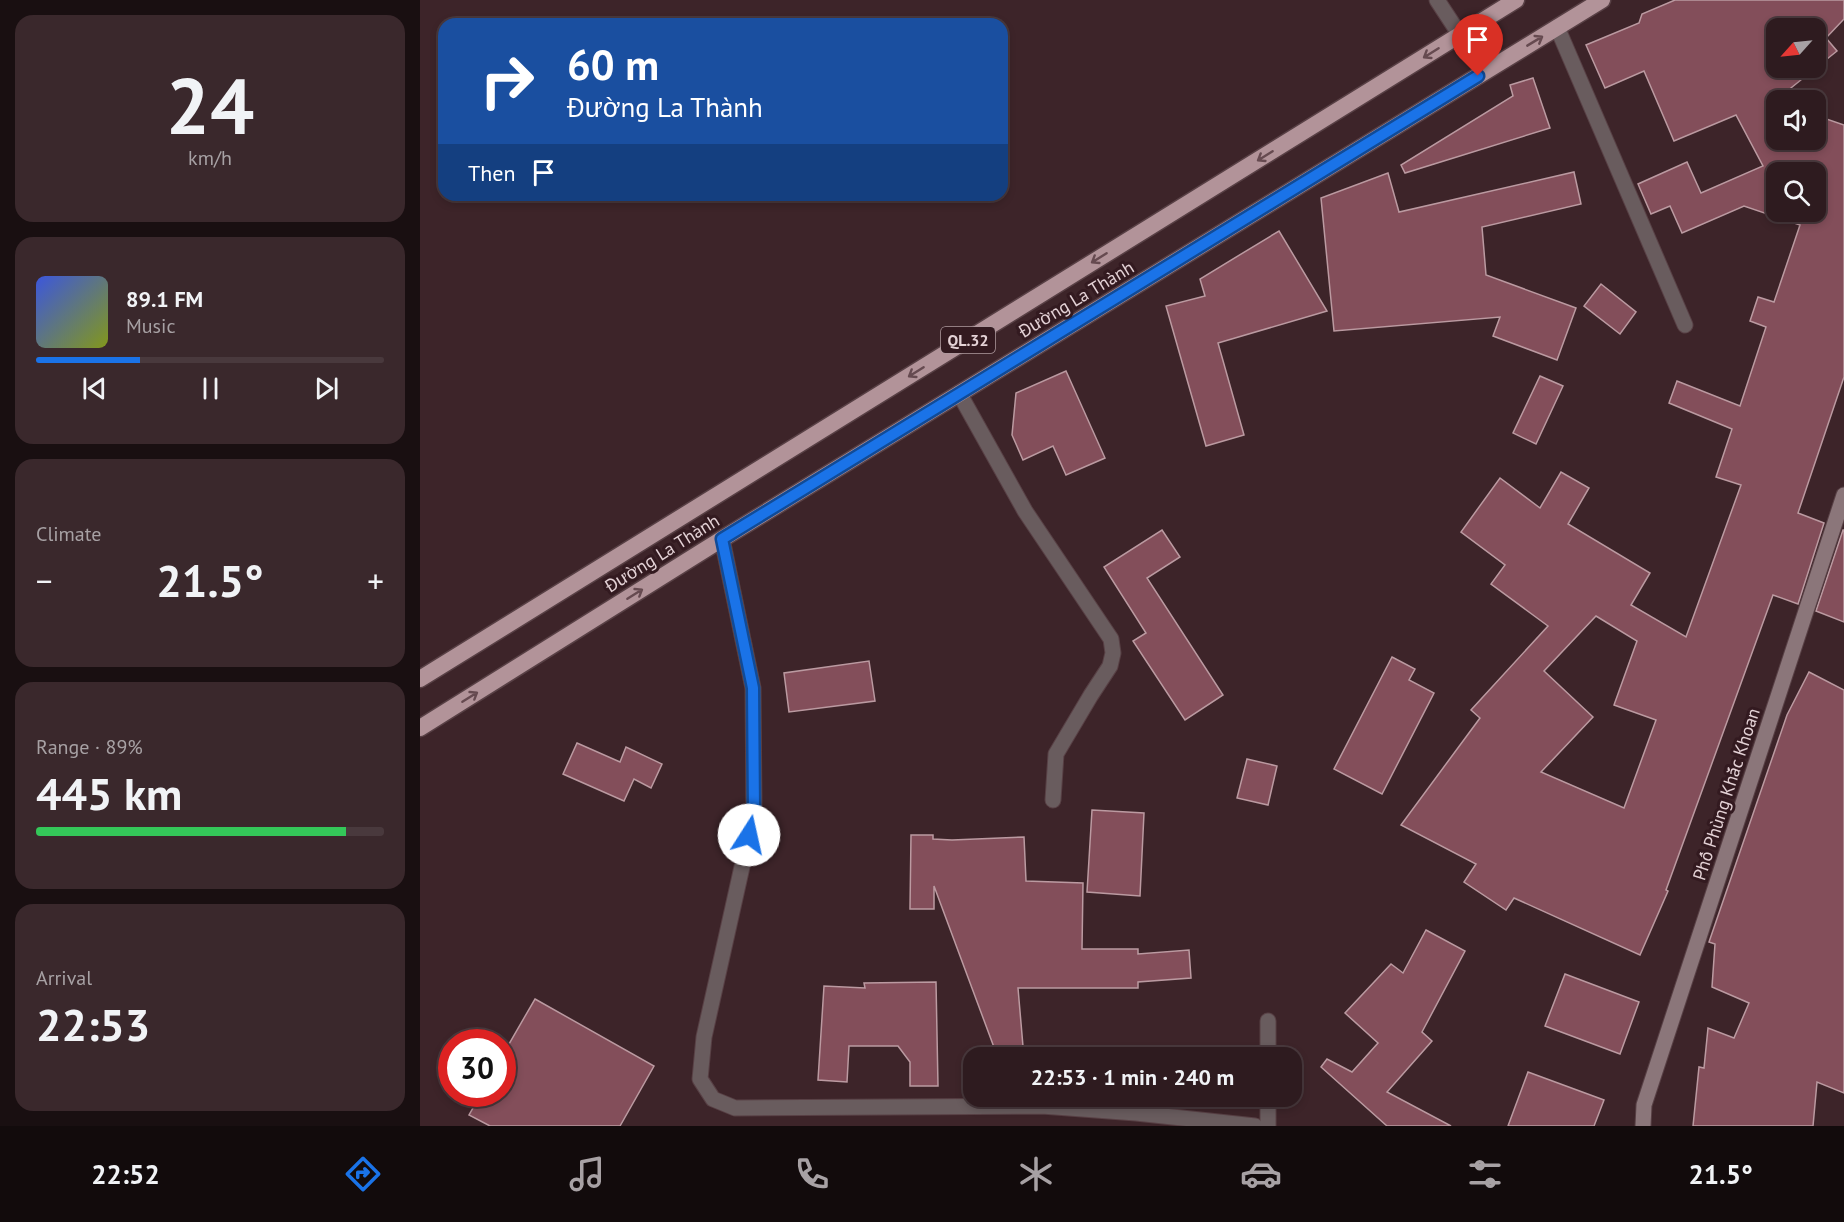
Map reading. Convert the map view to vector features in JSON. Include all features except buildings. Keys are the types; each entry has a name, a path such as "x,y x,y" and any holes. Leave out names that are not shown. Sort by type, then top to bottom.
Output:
{"highway":[{"name":"Đường La Thành","path":"420,679 1516,0"},
{"name":"Đường La Thành","path":"420,728 959,393 1602,0"}],"main road":[{"name":"Phố Phùng Khắc Khoan","path":"1643,1126 1644,1105 1844,495"}],"street":[{"path":"1437,0 1460,35"},
{"path":"1557,27 1685,325"},
{"path":"959,393 1025,511 1111,639 1113,653 1110,666 1056,754 1053,800"},
{"path":"722,539 753,688 754,813 704,1036 700,1079 713,1100 735,1108 1042,1106 1134,1119 1255,1126"},
{"path":"1268,1021 1268,1047"},
{"path":"1268,1107 1268,1126"}],"route":[{"path":"749,835 754,813 753,688 722,539 1478,76"}]}
